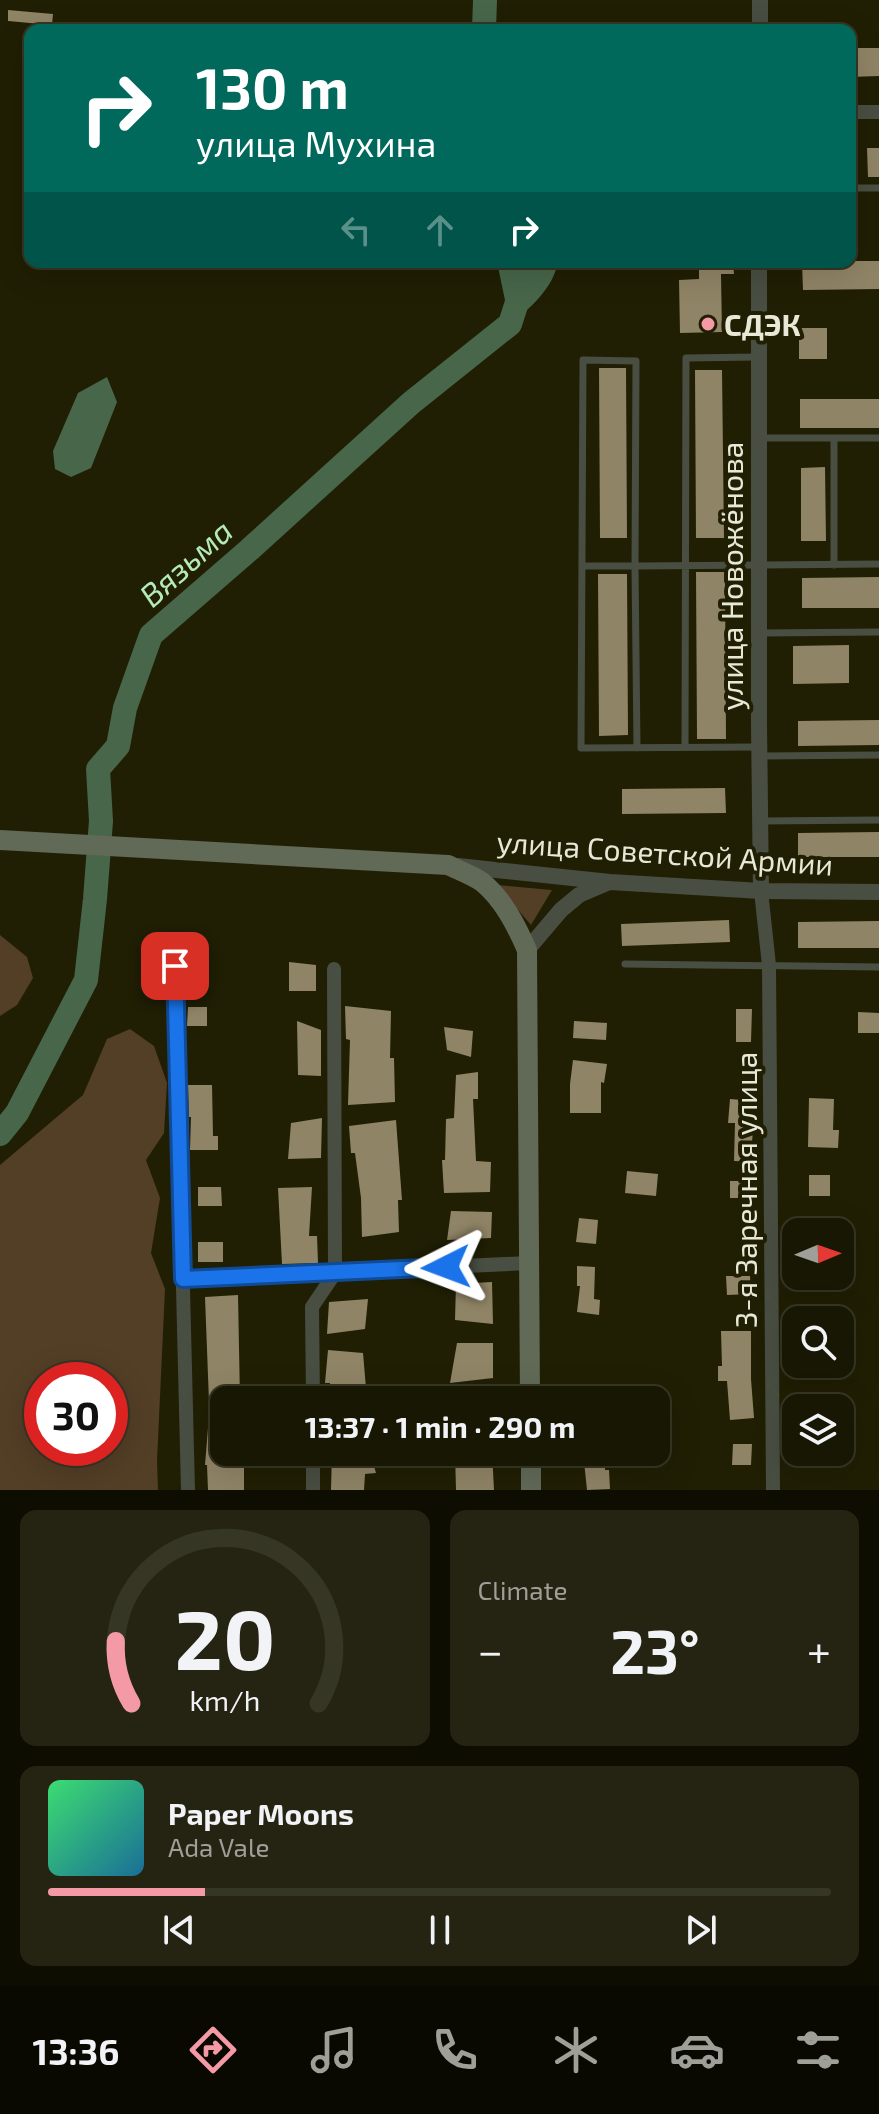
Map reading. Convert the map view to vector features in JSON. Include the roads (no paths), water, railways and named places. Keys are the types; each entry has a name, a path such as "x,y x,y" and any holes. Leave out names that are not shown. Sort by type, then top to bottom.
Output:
{"main road":[{"path":"0,840 448,865 481,881 500,901 527,950 530,1386"},
{"path":"531,1466 531,1490"}],"street":[{"path":"760,0 760,24"},
{"path":"856,112 879,112"},
{"name":"улица Новожёнова","path":"759,268 761,891"},
{"name":"улица Советской Армии","path":"448,865 610,882 761,891 879,892"},
{"path":"527,950 561,910 579,895 610,882"},
{"name":"3-я Заречная улица","path":"761,891 769,965 773,1490"},
{"path":"175,966 188,1490"},
{"path":"313,1386 312,1307 335,1273 334,969"},
{"path":"183,1279 529,1263"},
{"path":"313,1466 313,1490"}],"lane":[{"path":"856,188 879,188"},
{"path":"685,747 686,358 759,357"},
{"path":"637,748 636,361 583,360 581,748 637,748 685,747 879,755"},
{"path":"759,438 879,438"},
{"path":"834,438 834,565"},
{"path":"582,566 879,564"},
{"path":"759,633 879,632"},
{"path":"760,821 879,820"},
{"path":"625,964 879,967"}],"waterway":[{"name":"Вязьма","path":"484,24 485,0"},
{"name":"Вязьма","path":"0,1134 17,1113 86,980 101,821 98,769 118,746 125,708 151,635 411,403 510,324 526,274 524,268"}],"place":[{"name":"СДЭК","path":"708,324"}]}
